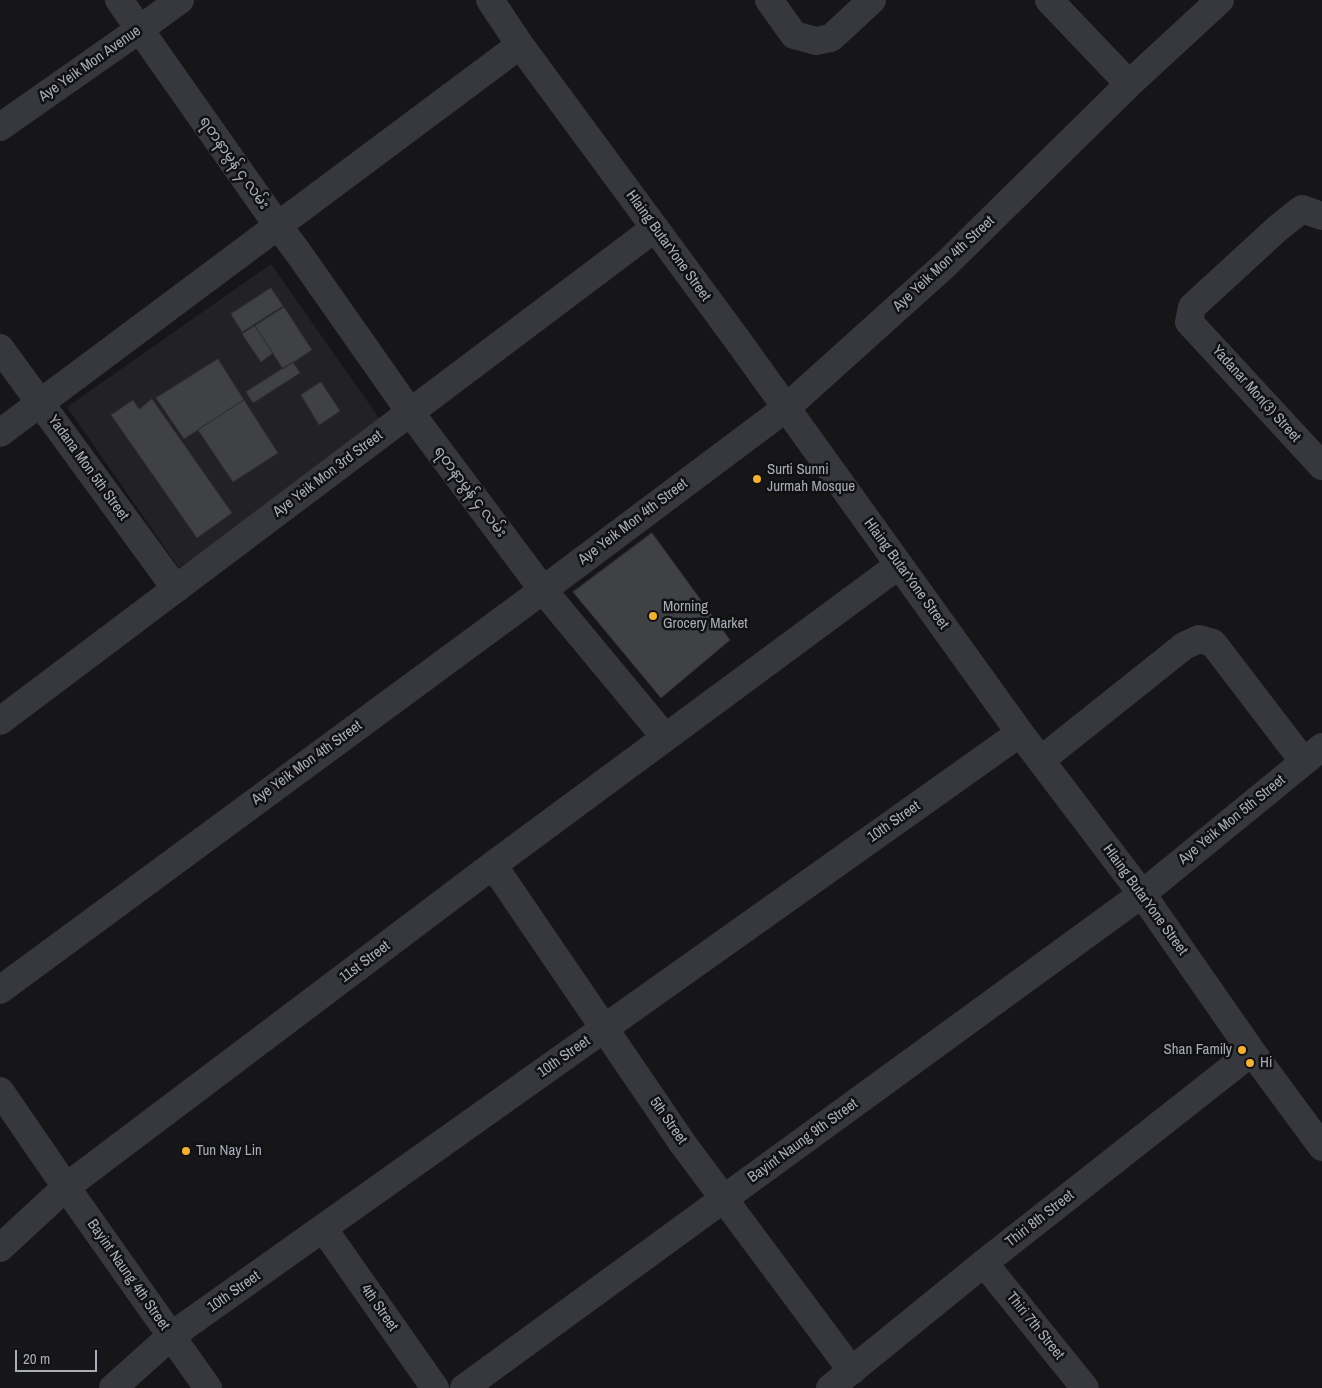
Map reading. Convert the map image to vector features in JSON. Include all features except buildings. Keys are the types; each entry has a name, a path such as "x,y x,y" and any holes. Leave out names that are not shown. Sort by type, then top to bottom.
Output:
{"street":[{"name":"ရတနာမွန် ၄ လမ်း","path":"119,0 410,412 543,590 665,737"},
{"name":"Aye Yeik Mon Avenue","path":"0,127 180,0"},
{"name":"Hlaing ButarYone Street","path":"490,0 520,45 786,408 1020,733 1142,894 1252,1052 1322,1147"},
{"path":"769,0 794,35 816,41 831,38 872,0"},
{"path":"1049,0 1130,84"},
{"name":"Aye Yeik Mon 4th Street","path":"0,990 543,590 786,408 946,264 1130,84 1220,0"},
{"path":"0,433 520,45"},
{"name":"Yadanar Mon(3) Street","path":"1312,213 1278,228 1192,307 1189,322 1322,466"},
{"name":"Aye Yeik Mon 3rd Street","path":"0,721 655,228"},
{"name":"Yadana Mon 5th Street","path":"0,348 176,588"},
{"path":"665,737 899,565"},
{"path":"1041,760 1184,646 1199,639 1213,643 1313,754"},
{"name":"10th Street","path":"113,1388 171,1336 1020,733"},
{"name":"11st Street","path":"0,1248 66,1187 665,737"},
{"name":"Aye Yeik Mon 5th Street","path":"1142,894 1313,754"},
{"name":"5th Street","path":"493,865 684,1144 852,1371"},
{"name":"Bayint Naung 9th Street","path":"464,1388 1142,894"},
{"name":"Thiri 8th Street","path":"830,1388 984,1263 1252,1052"},
{"name":"Bayint Naung 4th Street","path":"0,1091 208,1388"},
{"name":"4th Street","path":"323,1228 435,1388"},
{"name":"Thiri 7th Street","path":"984,1263 1085,1388"}],"shaded area":[{"path":"271,264 384,425 179,568 67,407"}],"place":[{"name":"Surti Sunni Jurmah Mosque","path":"757,479"},
{"name":"Morning Grocery Market","path":"653,616"},
{"name":"Shan Family","path":"1242,1050"},
{"name":"Hi","path":"1250,1063"},
{"name":"Tun Nay Lin","path":"186,1151"}]}
